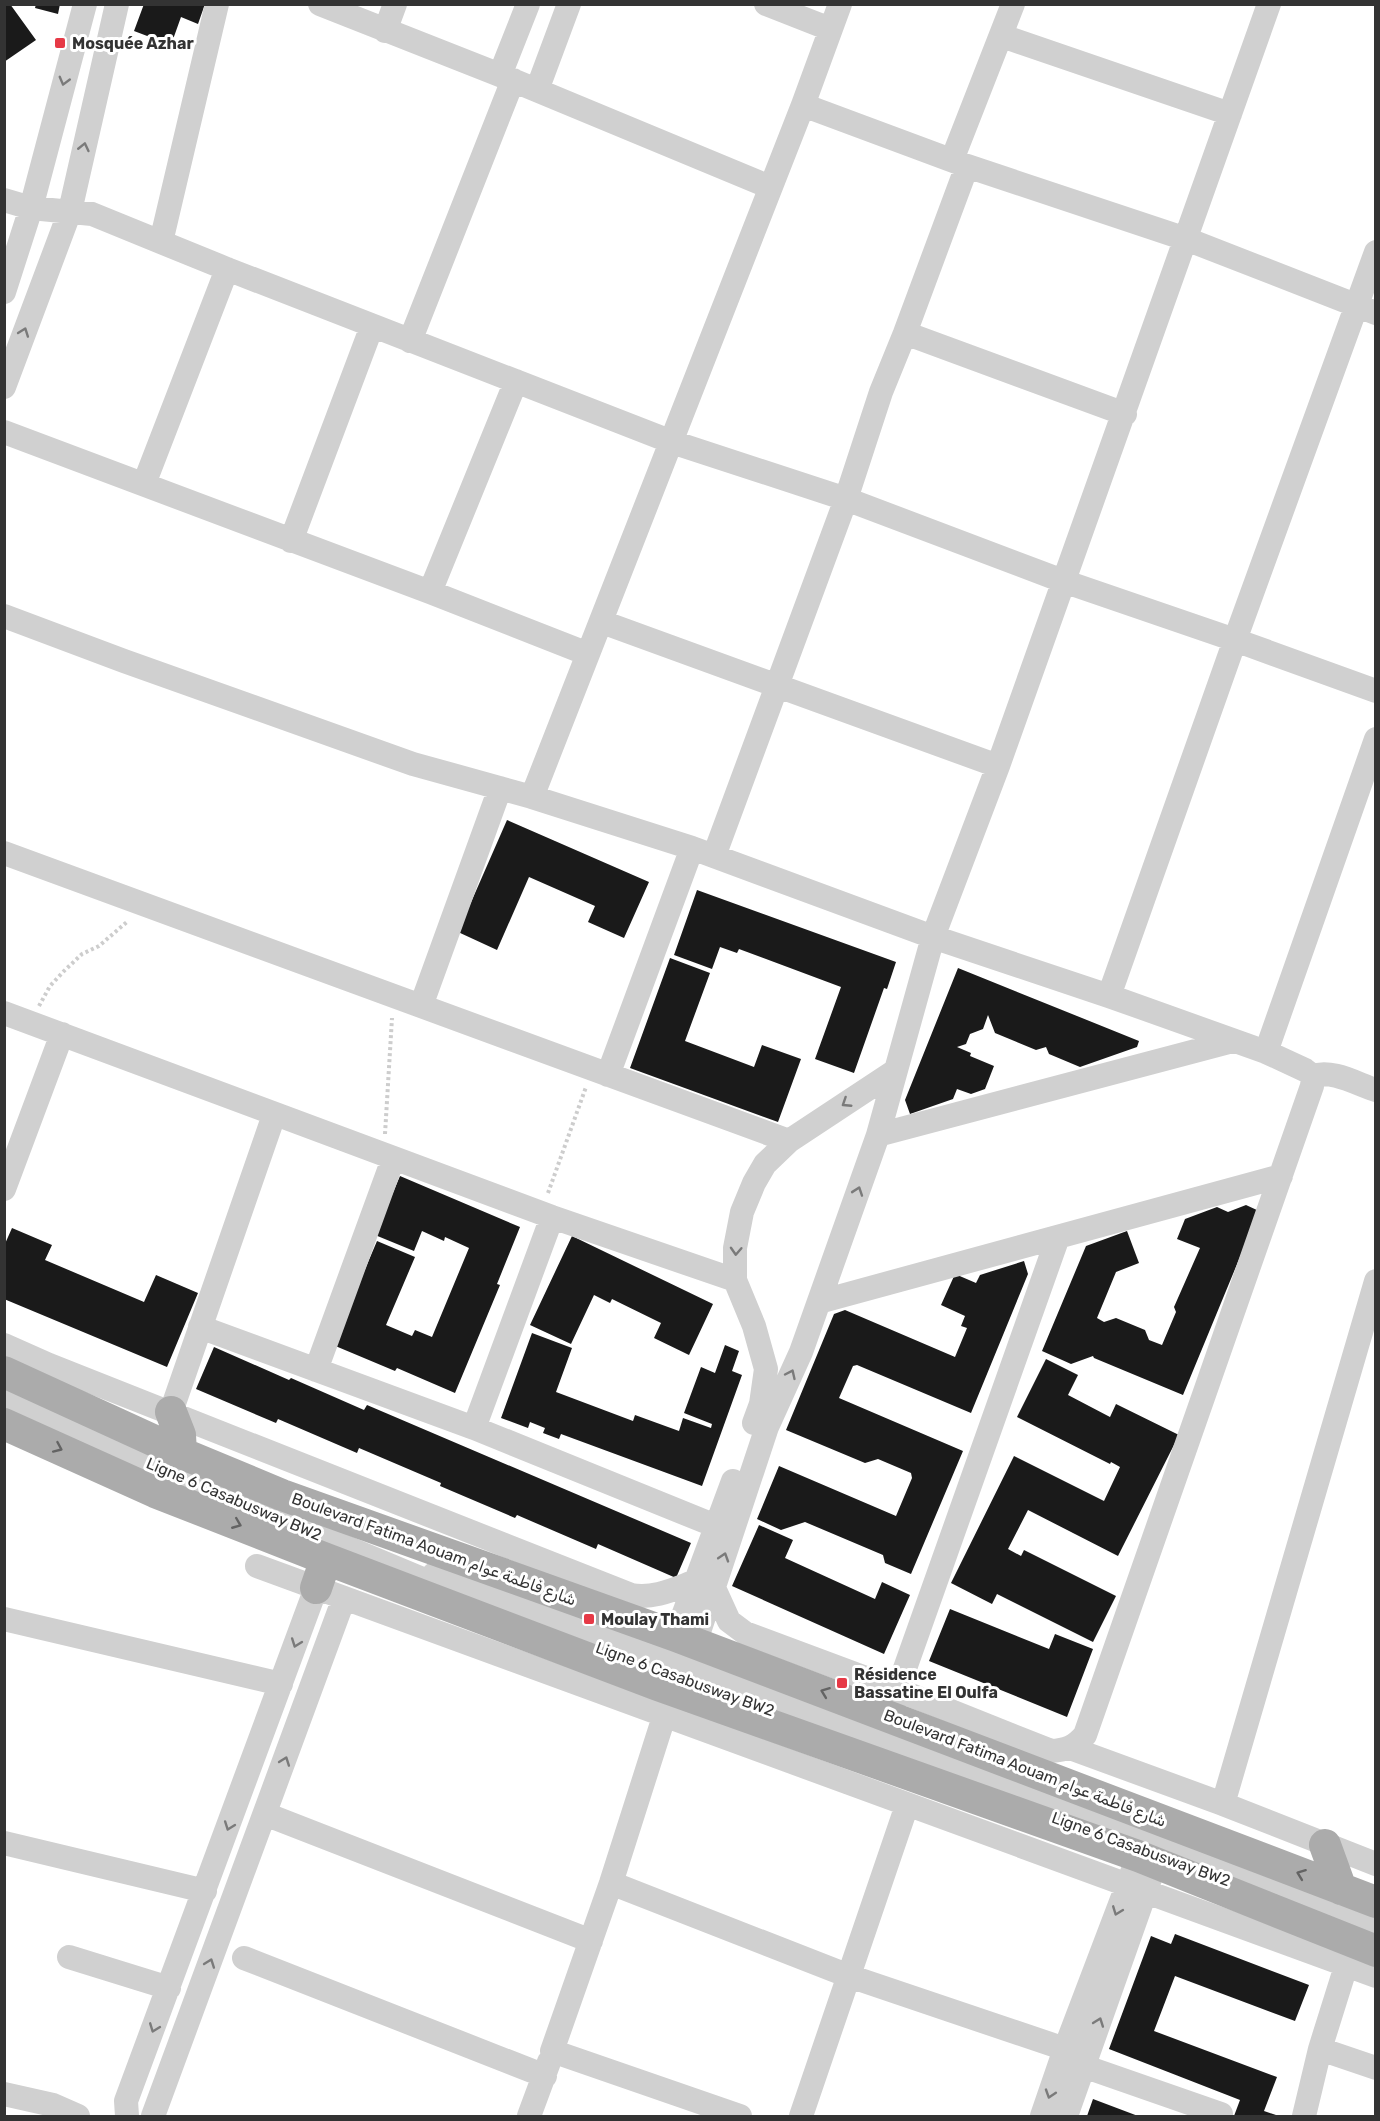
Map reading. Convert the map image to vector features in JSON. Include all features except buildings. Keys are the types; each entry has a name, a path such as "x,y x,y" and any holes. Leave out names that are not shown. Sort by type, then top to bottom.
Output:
{"main road":[{"name":"Boulevard Fatima Aouam شارع فاطمة عوام","path":"4,1372 181,1453 282,1495 674,1674 1142,1875 1376,1951"},
{"path":"171,1412 180,1435 181,1453"},
{"name":"Boulevard Fatima Aouam شارع فاطمة عوام","path":"4,1424 155,1491 329,1582 674,1674 893,1703 1376,1902"},
{"path":"1325,1845 1341,1889"}],"street":[{"path":"4,292 32,208 84,4"},
{"path":"4,387 70,211 117,4"},
{"path":"161,242 217,4"},
{"path":"320,4 537,90 770,187"},
{"path":"385,31 395,4"},
{"path":"410,340 506,78 528,4"},
{"path":"537,90 569,4"},
{"path":"766,4 830,29"},
{"path":"532,797 803,105 840,4"},
{"path":"600,1072 777,687 846,499 881,392 905,333 1013,4"},
{"path":"529,2116 545,2076 611,1883 674,1674 705,1584 768,1427 801,1353 878,1135 933,937 998,766 1125,414 1269,4"},
{"path":"1002,36 1230,114"},
{"path":"803,105 960,163 1186,240 1366,310"},
{"path":"4,200 32,208 93,214 227,269 672,442 846,499 1063,581 1376,691"},
{"path":"1109,996 1235,640 1366,310 1376,252"},
{"path":"144,484 227,269"},
{"path":"291,541 372,326"},
{"path":"905,333 1125,414"},
{"path":"430,592 516,381"},
{"path":"4,432 430,592 588,654"},
{"path":"4,616 124,662 413,764 532,797 703,852 933,937 1266,1052 1313,1076"},
{"path":"602,622 998,766"},
{"path":"1266,1052 1376,740"},
{"path":"420,1006 500,788"},
{"path":"4,853 789,1141"},
{"path":"4,1013 546,1215 735,1280"},
{"path":"4,1189 62,1034"},
{"path":"878,1135 1233,1041"},
{"path":"896,1071 789,1141 765,1164 742,1212 735,1248 735,1280 754,1326 766,1369 765,1388 716,1526 705,1584 729,1621 745,1633 893,1703 1051,1751 1070,1748 1078,1744 1085,1735 1281,1176 1312,1086 1313,1076"},
{"path":"1313,1076 1322,1073 1376,1090"},
{"path":"171,1412 274,1114"},
{"path":"316,1370 388,1157"},
{"path":"819,1302 1281,1176"},
{"path":"474,1428 546,1215"},
{"path":"893,1703 1058,1237"},
{"path":"1223,1804 1374,1294"},
{"path":"200,1327 474,1428 716,1526"},
{"path":"4,1345 49,1365 631,1595 662,1594 705,1584"},
{"name":"Ligne 6 Casabusway BW2","path":"4,1391 213,1484 674,1674 1376,1928"},
{"name":"Ligne 6 Casabusway BW2","path":"4,1399 190,1482 458,1594 1376,1936"},
{"path":"257,1566 329,1582 674,1674 907,1805 1142,1875 1346,1966 1376,1976"},
{"path":"127,2116 126,2101 281,1684 329,1582"},
{"path":"153,2116 265,1814 329,1582"},
{"path":"4,1619 281,1684"},
{"path":"1070,1748 1223,1804 1376,1864"},
{"path":"801,2116 907,1805"},
{"path":"265,1814 591,1941"},
{"path":"4,1843 205,1891"},
{"path":"1042,2116 1065,2049 1142,1875"},
{"path":"1065,2116 1083,2066 1142,1875"},
{"path":"611,1883 849,1976 1065,2049"},
{"path":"69,1957 169,1988"},
{"path":"244,1958 545,2076"},
{"path":"1304,2116 1320,2049 1346,1966"},
{"path":"1320,2049 1376,2068"},
{"path":"552,2051 740,2116"},
{"path":"1083,2066 1221,2114"},
{"path":"4,2094 51,2111 78,2116"}],"path":[{"path":"30,1022 50,986 64,971 82,954 99,946 146,905"},
{"path":"388,1157 393,996"},
{"path":"546,1215 600,1072"}],"place":[{"name":"Mosquée Azhar","path":"60,43"},
{"name":"Moulay Thami","path":"589,1619"},
{"name":"Résidence Bassatine El Oulfa","path":"842,1683"}]}
